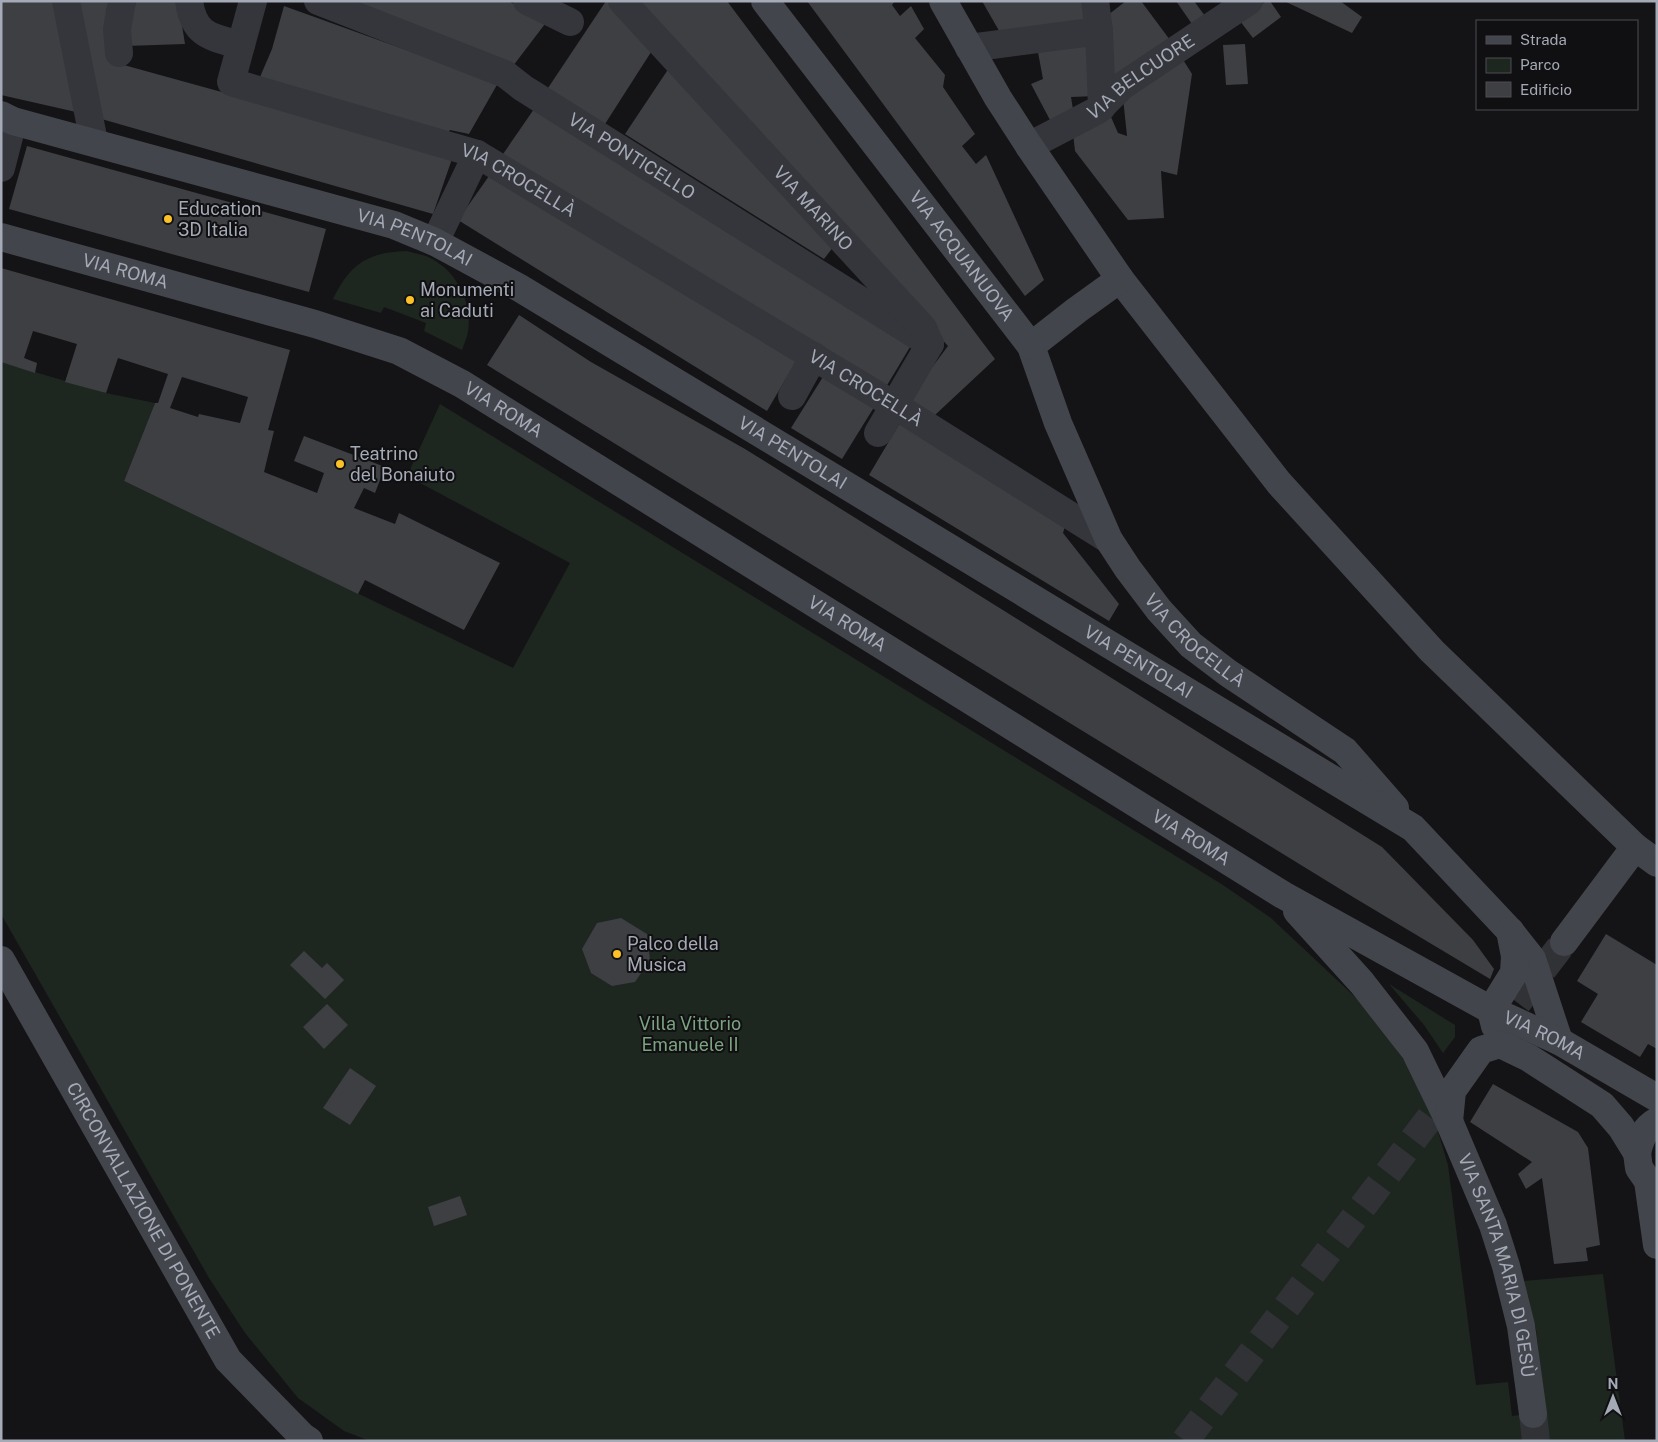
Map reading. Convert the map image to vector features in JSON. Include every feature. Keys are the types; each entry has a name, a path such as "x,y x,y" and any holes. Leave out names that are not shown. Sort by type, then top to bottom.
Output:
{"street":[{"path":"66,1 94,142"},
{"path":"119,53 117,29 122,1"},
{"path":"189,1 191,14 196,25 210,36 241,45 253,1"},
{"name":"VIA PONTICELLO","path":"318,1 505,74 523,88 930,344"},
{"path":"527,1 570,22"},
{"name":"VIA MARINO","path":"622,1 923,328 930,344"},
{"name":"VIA ACQUANUOVA","path":"765,1 1032,346 1058,423 1109,540"},
{"path":"943,1 969,48 1029,146 1120,279 1279,483 1432,651 1635,847 1657,863"},
{"path":"1095,1 1102,107"},
{"name":"VIA BELCUORE","path":"1029,146 1098,110 1122,86 1249,1"},
{"path":"969,48 1098,31"},
{"name":"VIA CROCELLÀ","path":"241,45 231,82 476,154 814,356 1109,540 1128,570 1191,645 1228,674 1345,751 1413,828"},
{"path":"1,168 7,118"},
{"name":"VIA PENTOLAI","path":"7,118 394,225 435,242 518,286 1413,828 1510,931 1532,959 1559,1041"},
{"path":"435,242 476,154"},
{"name":"VIA ROMA","path":"1,237 315,324 399,351 435,369 471,389 1283,895 1491,1010 1559,1041 1657,1098"},
{"path":"1032,346 1120,279"},
{"path":"878,433 930,344"},
{"path":"792,396 814,356"},
{"path":"1564,942 1635,847"},
{"name":"VIA SANTA MARIA DI GESÙ","path":"1283,895 1362,982 1415,1051 1493,1225 1506,1266 1521,1326 1533,1414"},
{"path":"1500,1044 1491,1010 1514,974 1515,956 1510,931"},
{"name":"CIRCONVALLAZIONE DI PONENTE","path":"1,960 228,1360 309,1441"},
{"path":"1448,1121 1452,1091 1482,1050 1500,1044 1529,1058 1602,1105 1620,1127 1637,1153"},
{"path":"1657,1121 1651,1124 1640,1137 1637,1153 1639,1168 1652,1183 1657,1245"}],"green space":[{"path":"407,251 436,261 446,269 460,287 465,297 469,320 468,334 462,350 424,331 426,323 384,307 381,313 333,299 346,277 362,262 381,254"},
{"name":"Villa Vittorio Emanuele II","path":"1,362 106,393 155,403 124,481 513,668 570,563 407,476 440,404 1223,885 1271,918 1370,1011 1406,1063 1436,1125 1448,1165 1476,1385 1508,1382 1512,1416 1545,1412 1536,1329 1523,1281 1603,1274 1625,1441 370,1441 344,1431 298,1398 245,1333 209,1278 1,914"},
{"path":"1389,984 1455,1025 1455,1037 1443,1053 1424,1025"}],"building":[{"path":"1,1 57,1 76,112 1,95"},
{"path":"76,1 109,1 106,11 113,62 453,156 433,214 98,118"},
{"path":"136,1 178,1 185,44 125,46"},
{"path":"353,1 508,1 548,20 513,66"},
{"path":"606,1 609,1 653,49 605,124 546,91"},
{"path":"635,1 727,1 995,359 935,415 906,402 948,346"},
{"path":"807,1 895,1 892,5 900,16 911,6 924,29 915,38 945,75 943,87 975,134 962,146 976,164 986,155 1044,280 1025,296"},
{"path":"982,1 1088,1 1093,27 1002,36"},
{"path":"1126,1 1141,1 1170,40 1105,85 1104,18"},
{"path":"1176,1 1194,1 1205,16 1192,24"},
{"path":"1266,1 1270,1 1281,17 1253,38 1240,21"},
{"path":"1284,1 1340,1 1362,17 1352,33"},
{"path":"284,6 498,83 469,134 450,130 446,135 260,77 272,49"},
{"path":"1095,41 1097,96 1071,97 1074,116 1050,120 1031,84 1043,79 1037,47"},
{"path":"1245,44 1248,84 1226,85 1223,45"},
{"path":"1182,58 1192,74 1177,175 1161,171 1164,218 1128,220 1075,151 1073,133 1111,117 1118,133 1127,136 1123,98"},
{"path":"669,68 834,246 824,259 625,134"},
{"path":"534,109 913,342 886,387 501,157"},
{"name":"Education 3D Italia","path":"27,146 326,229 309,292 9,209"},
{"path":"489,176 798,358 767,411 458,220"},
{"path":"1,268 290,350 268,430 274,431 264,472 317,493 324,473 294,461 304,436 385,467 375,493 364,488 354,508 395,524 399,513 500,563 464,630 365,580 358,594 124,481 155,403 158,403 168,374 118,358 106,393 65,382 77,344 33,331 24,358 37,363 35,373 1,362","holes":["182,377 248,397 240,423 199,414 198,417 170,408"]},
{"path":"519,315 591,362 745,449 1382,847 1473,940 1494,969 1490,979 1353,897 487,365"},
{"path":"826,372 876,404 842,459 791,428"},
{"path":"901,421 1065,526 1063,533 1119,604 1109,621 869,475"},
{"name":"Palco della Musica","path":"621,918 647,934 650,960 635,982 612,986 591,973 582,949 597,923"},
{"path":"1606,934 1657,965 1657,1049 1648,1044 1640,1057 1581,1022 1598,994 1577,981"},
{"path":"304,951 322,968 327,963 344,980 325,999 290,965"},
{"path":"327,1004 348,1025 324,1049 303,1027"},
{"path":"350,1068 376,1086 350,1125 323,1108"},
{"path":"1493,1084 1578,1132 1588,1148 1600,1245 1586,1248 1588,1261 1554,1264 1542,1178 1526,1189 1518,1174 1532,1162 1470,1122"},
{"path":"460,1196 467,1215 434,1226 428,1207"}],"tunnel":[{"path":"1492,1036 1564,942"},
{"path":"1185,1441 1454,1086"},
{"path":"1533,1414 1536,1441"}],"place":[{"name":"Education 3D Italia","path":"168,219"},
{"name":"Monumenti ai Caduti","path":"410,300"},
{"name":"Teatrino del Bonaiuto","path":"340,464"},
{"name":"Palco della Musica","path":"617,954"}]}
